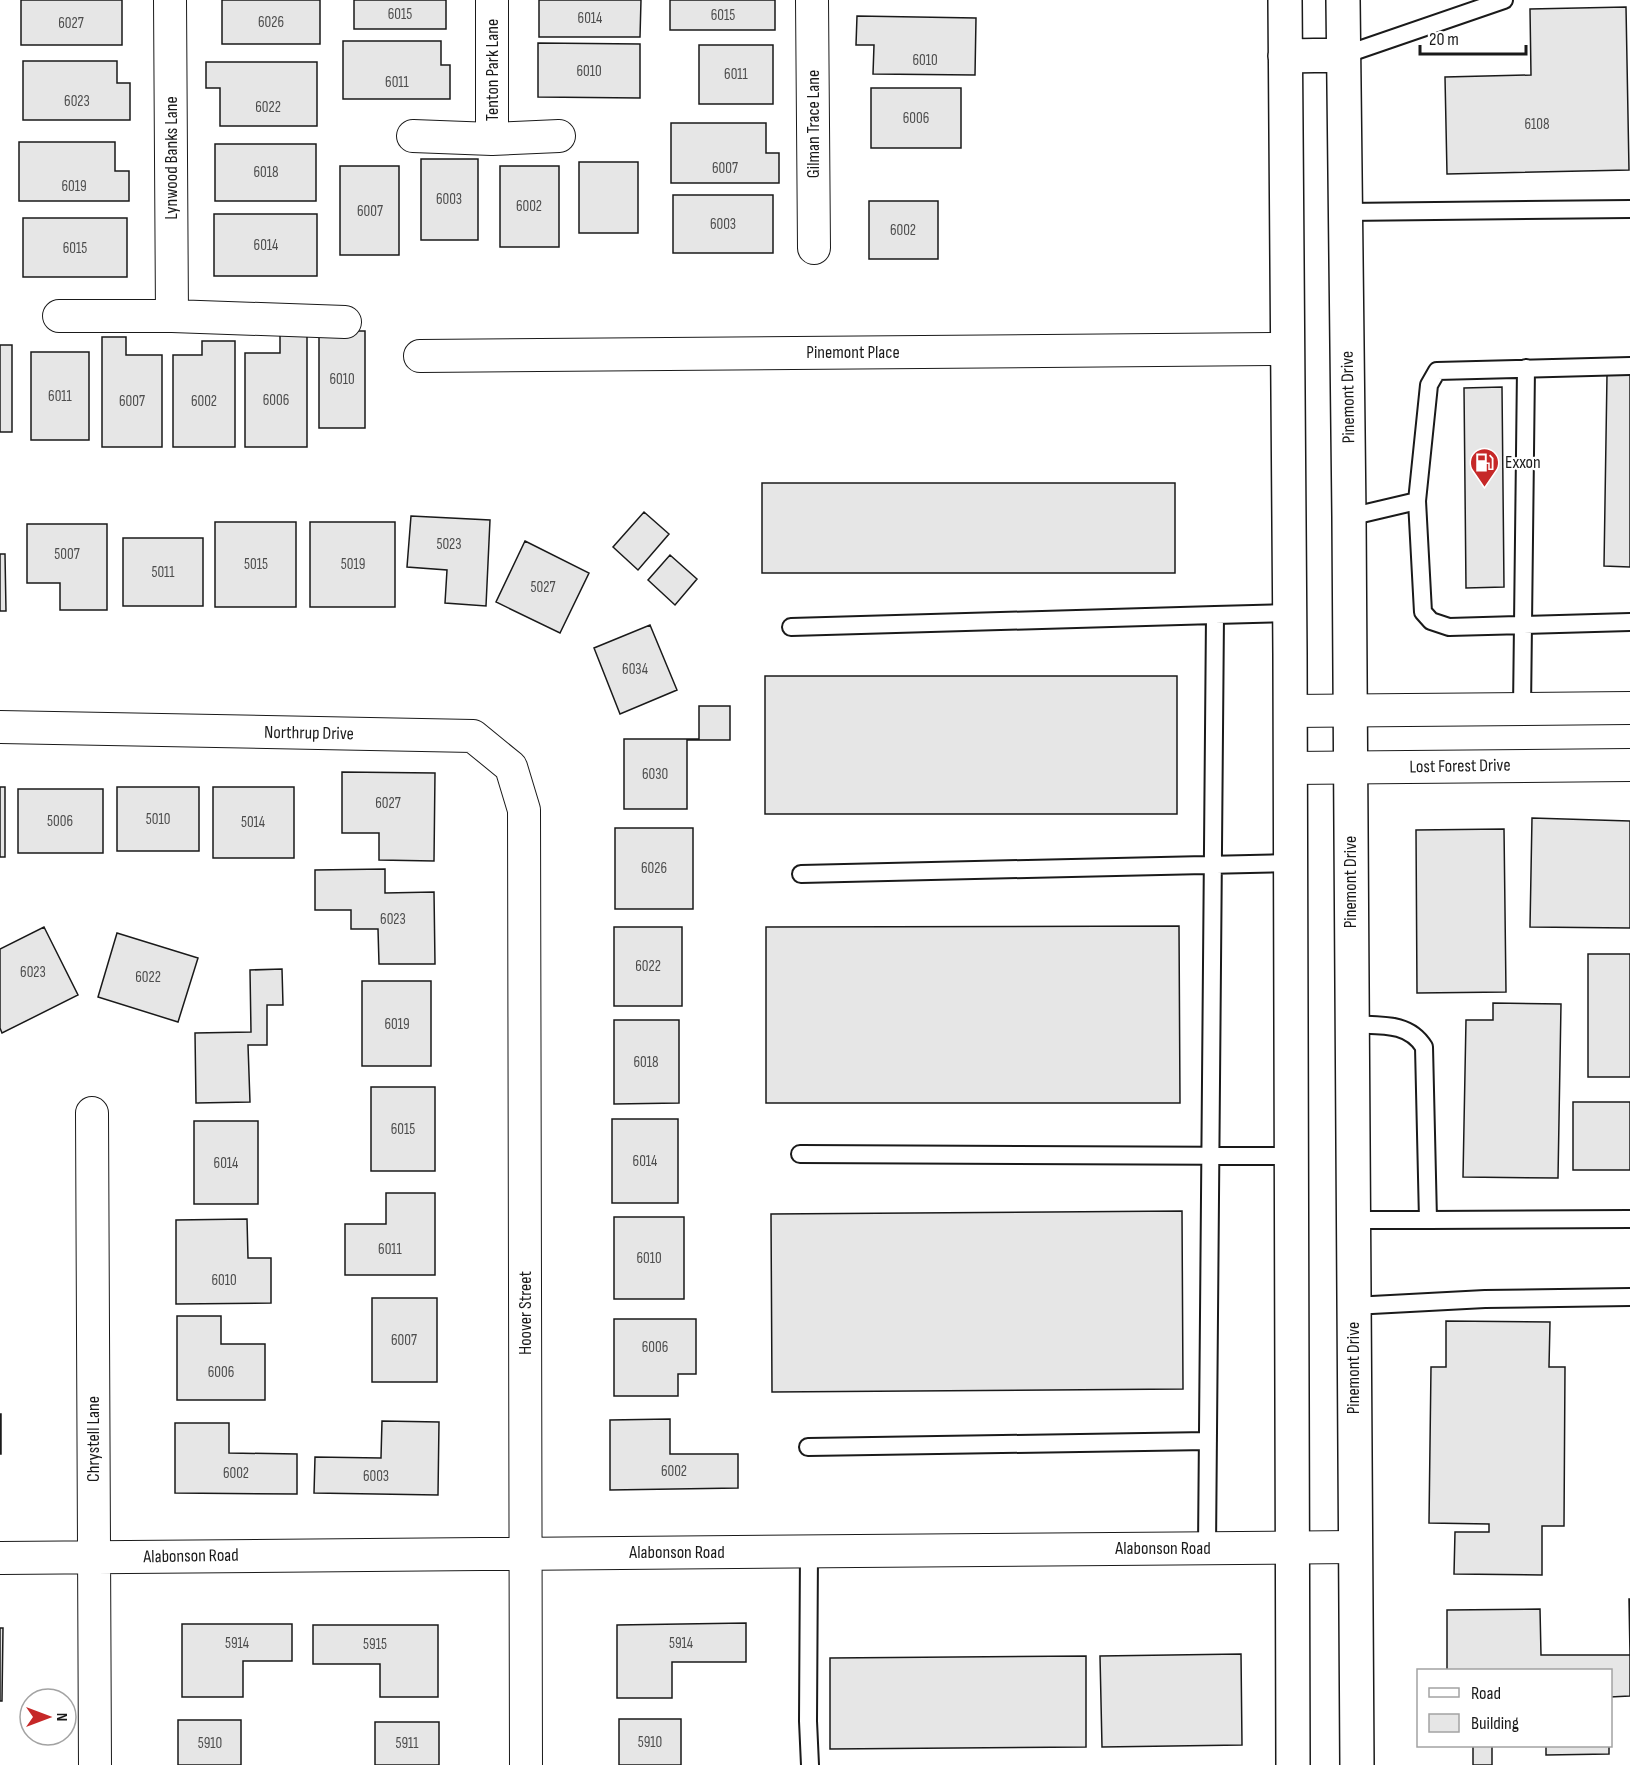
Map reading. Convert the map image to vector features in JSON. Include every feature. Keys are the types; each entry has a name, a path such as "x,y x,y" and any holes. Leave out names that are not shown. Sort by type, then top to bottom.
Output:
{"main road":[{"path":"1285,0 1293,1765"},
{"name":"Pinemont Drive","path":"1343,0 1349,517 1357,1765"},
{"path":"1285,56 1344,55"}],"street":[{"name":"Lynwood Banks Lane","path":"170,0 172,316"},
{"name":"Tenton Park Lane","path":"492,0 492,139"},
{"name":"Gilman Trace Lane","path":"812,0 814,248"},
{"name":"Tenton Park Lane","path":"413,136 492,139 559,136"},
{"path":"59,316 172,316 345,322"},
{"name":"Pinemont Place","path":"420,356 1287,349"},
{"path":"1290,711 1630,708"},
{"name":"Northrup Drive","path":"0,727 473,736 511,767 524,810 524,861"},
{"name":"Lost Forest Drive","path":"1290,768 1630,765"},
{"name":"Hoover Street","path":"524,861 526,1765"},
{"name":"Chrystell Lane","path":"92,1113 94,1765"},
{"name":"Alabonson Road","path":"0,1558 1355,1547"}],"lane":[{"path":"1344,55 1504,0"},
{"path":"1345,212 1630,209"},
{"path":"1630,366 1437,371 1429,385 1417,501 1423,612 1431,621 1449,627 1630,622"},
{"path":"1522,709 1526,368"},
{"path":"1349,517 1417,501"},
{"path":"791,627 1289,613"},
{"path":"1207,1548 1215,615"},
{"path":"801,874 1290,863"},
{"path":"1351,1024 1406,1029 1418,1037 1424,1047 1428,1220"},
{"path":"800,1154 1291,1156"},
{"path":"1353,1220 1630,1220"},
{"path":"1353,1306 1485,1299 1623,1297"},
{"path":"808,1447 1208,1441"},
{"path":"809,1551 810,1765"}],"building":[{"path":"21,0 122,0 122,45 21,45"},
{"path":"222,0 320,0 320,44 222,44"},
{"path":"354,0 446,0 446,29 354,29"},
{"path":"539,0 641,0 640,37 539,37"},
{"path":"670,0 775,0 775,30 670,30"},
{"path":"1626,7 1629,170 1447,174 1445,77 1531,75 1530,9"},
{"path":"857,16 976,18 975,75 873,74 874,45 856,45"},
{"path":"343,41 441,41 441,65 450,65 450,99 343,99"},
{"path":"538,43 640,44 640,98 538,97"},
{"path":"699,45 773,45 773,104 699,104"},
{"path":"23,61 117,61 117,83 130,83 130,120 23,120"},
{"path":"206,62 317,62 317,126 220,126 220,88 206,88"},
{"path":"871,88 961,88 961,148 871,148"},
{"path":"671,123 766,123 766,153 779,153 779,183 671,183"},
{"path":"19,142 115,142 115,171 129,171 129,201 19,201"},
{"path":"215,144 316,144 316,201 215,201"},
{"path":"421,159 478,159 478,240 421,240"},
{"path":"579,162 638,162 638,233 579,233"},
{"path":"340,166 399,166 399,255 340,255"},
{"path":"500,166 559,166 559,247 500,247"},
{"path":"673,195 773,195 773,253 673,253"},
{"path":"869,201 938,201 938,259 869,259"},
{"path":"214,214 317,214 317,276 214,276"},
{"path":"23,218 127,218 127,277 23,277"},
{"path":"319,331 365,331 365,428 319,428"},
{"path":"280,334 307,334 307,447 245,447 245,353 280,353"},
{"path":"102,337 126,337 126,355 162,355 162,447 102,447"},
{"path":"202,341 235,341 235,447 173,447 173,355 202,355"},
{"path":"0,345 12,345 12,432 0,432"},
{"path":"31,352 89,352 89,440 31,440"},
{"path":"1607,375 1630,375 1630,567 1604,566"},
{"name":"Exxon","path":"1502,387 1504,587 1466,588 1464,388"},
{"path":"762,483 1175,483 1175,573 762,573"},
{"path":"644,512 669,534 638,570 613,547"},
{"path":"411,516 490,520 486,606 445,603 447,570 407,567"},
{"path":"215,522 296,522 296,607 215,607"},
{"path":"310,522 395,522 395,607 310,607"},
{"path":"27,524 107,524 107,610 60,610 60,583 27,583"},
{"path":"123,538 203,538 203,606 123,606"},
{"path":"525,541 589,573 560,633 496,602"},
{"path":"0,554 5,554 6,611 0,611"},
{"path":"670,555 697,579 675,605 648,580"},
{"path":"650,625 677,690 620,714 594,648"},
{"path":"765,676 1177,676 1177,814 765,814"},
{"path":"699,706 730,706 730,740 687,740 687,809 624,809 624,739 699,739"},
{"path":"342,772 435,773 434,861 379,860 379,833 342,833"},
{"path":"0,787 5,787 5,857 0,857"},
{"path":"117,787 199,787 199,851 117,851"},
{"path":"213,787 294,787 294,858 213,858"},
{"path":"18,789 103,789 103,853 18,853"},
{"path":"1532,818 1630,821 1630,928 1530,927"},
{"path":"615,828 693,828 693,909 615,909"},
{"path":"1504,829 1506,992 1417,993 1416,830"},
{"path":"385,869 385,893 434,892 435,964 379,964 378,929 351,929 351,910 315,910 315,870"},
{"path":"1179,926 1180,1103 766,1103 766,927"},
{"path":"44,927 78,995 2,1033 0,1028 0,949"},
{"path":"614,927 682,927 682,1006 614,1006"},
{"path":"117,933 198,958 178,1022 98,997"},
{"path":"1588,954 1630,954 1630,1077 1588,1077"},
{"path":"282,969 283,1005 267,1005 267,1045 248,1045 250,1102 196,1103 195,1033 251,1032 250,970"},
{"path":"362,981 431,981 431,1066 362,1066"},
{"path":"1493,1003 1561,1004 1558,1178 1463,1177 1466,1020 1493,1020"},
{"path":"614,1020 679,1020 679,1103 614,1104"},
{"path":"371,1087 435,1087 435,1171 371,1171"},
{"path":"1573,1102 1630,1102 1630,1170 1573,1170"},
{"path":"612,1119 678,1119 678,1203 612,1203"},
{"path":"194,1121 258,1121 258,1204 194,1204"},
{"path":"386,1193 435,1193 435,1275 345,1275 345,1224 386,1224"},
{"path":"1182,1211 1183,1389 772,1392 771,1214"},
{"path":"614,1217 684,1217 684,1299 614,1299"},
{"path":"247,1219 248,1258 271,1258 271,1303 176,1304 176,1220"},
{"path":"372,1298 437,1298 437,1382 372,1382"},
{"path":"177,1316 221,1316 221,1344 265,1344 265,1400 177,1400"},
{"path":"614,1319 696,1319 696,1374 678,1374 678,1396 614,1396"},
{"path":"1446,1321 1550,1322 1549,1367 1565,1367 1564,1526 1542,1526 1542,1575 1454,1574 1455,1532 1489,1532 1489,1524 1429,1523 1431,1367 1446,1367"},
{"path":"1,1414 1,1454 0,1454"},
{"path":"670,1419 670,1454 738,1454 738,1488 610,1490 610,1420"},
{"path":"382,1421 439,1422 438,1495 314,1493 315,1457 381,1458"},
{"path":"175,1423 229,1423 229,1453 297,1454 297,1494 175,1493"},
{"path":"1629,1599 1630,1599 1630,1655"},
{"path":"1540,1609 1541,1655 1630,1655 1630,1696 1612,1697 1612,1669 1447,1669 1447,1610"},
{"path":"746,1623 746,1662 672,1662 672,1698 617,1698 617,1625"},
{"path":"182,1624 292,1624 292,1661 243,1661 243,1697 182,1697"},
{"path":"313,1625 438,1625 438,1697 380,1697 380,1664 313,1664"},
{"path":"0,1628 3,1628 2,1701 0,1701"},
{"path":"1241,1654 1242,1745 1102,1747 1100,1656"},
{"path":"1086,1656 1086,1747 830,1749 830,1658"},
{"path":"619,1719 681,1719 681,1765 619,1765"},
{"path":"178,1720 241,1720 241,1765 178,1765"},
{"path":"375,1722 439,1722 439,1765 375,1765"},
{"path":"1473,1747 1492,1747 1492,1765 1473,1765"},
{"path":"1546,1747 1609,1747 1609,1754 1546,1755"}],"place":[{"name":"Exxon","path":"1484,488"}]}
